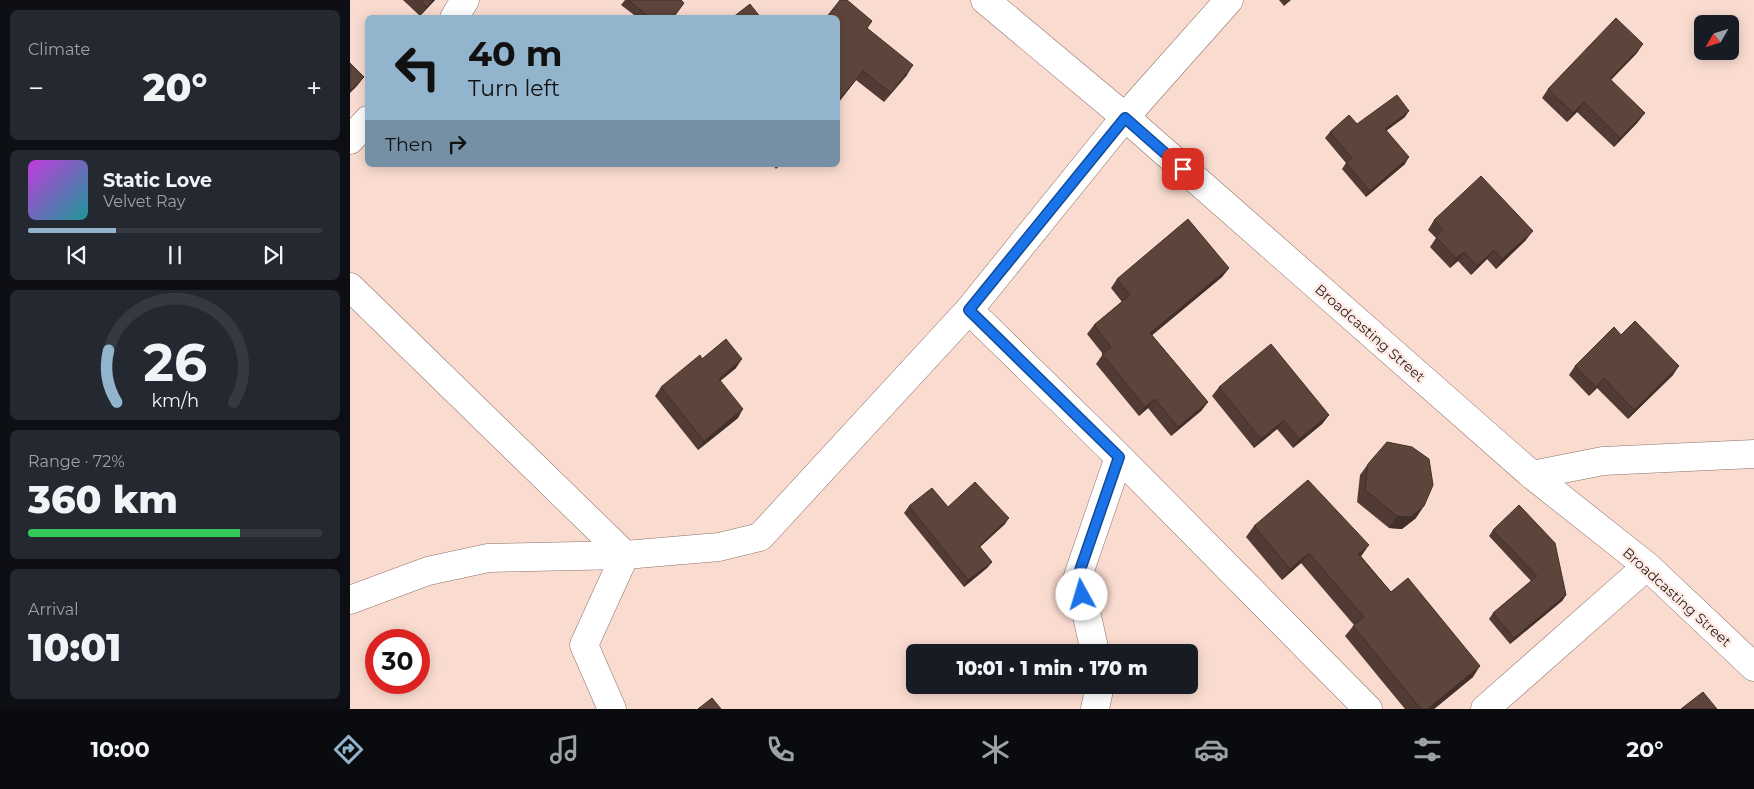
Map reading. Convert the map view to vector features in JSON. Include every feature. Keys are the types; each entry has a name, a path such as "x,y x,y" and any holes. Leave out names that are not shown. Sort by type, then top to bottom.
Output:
{"street":[{"path":"456,15 465,0"},
{"name":"Broadcasting Street","path":"985,0 1125,118 1532,475 1647,566 1754,667"},
{"path":"350,600 428,572 488,558 625,555 719,548 760,537 969,310 1125,118 1229,0"},
{"path":"350,140 365,123"},
{"path":"350,287 625,555"},
{"path":"969,310 1119,457 1368,709"},
{"path":"1532,475 1603,461 1754,454"},
{"path":"1093,644 1078,576 1119,457"},
{"path":"612,709 584,645 625,555"},
{"path":"1485,709 1647,566"},
{"path":"1095,709 1098,694"}],"building":[{"path":"420,0 433,0 427,7"},
{"path":"628,0 681,0 684,3 675,15 647,15"},
{"path":"840,0 847,0 872,21 867,28 913,65 891,93 863,71 840,99 840,15 828,15"},
{"path":"750,4 759,15 736,15"},
{"path":"1616,18 1643,44 1610,79 1645,113 1620,138 1584,102 1573,113 1548,89"},
{"path":"350,63 364,77 350,91"},
{"path":"1397,95 1409,111 1385,129 1409,157 1370,191 1346,163 1352,158 1330,132 1349,115 1357,124"},
{"path":"1481,176 1533,231 1502,259 1494,250 1477,266 1464,252 1456,258 1436,237 1443,230 1434,220"},
{"path":"1188,219 1229,268 1150,333 1208,402 1178,427 1155,399 1145,407 1102,354 1111,347 1094,325 1130,295 1117,279"},
{"path":"1635,321 1679,366 1634,410 1604,378 1596,387 1575,366 1614,327 1621,335"},
{"path":"726,339 742,359 719,379 743,409 704,441 661,387 700,355 702,359"},
{"path":"1271,344 1329,415 1299,439 1284,420 1261,439 1219,387"},
{"path":"1387,442 1412,447 1429,459 1433,485 1424,506 1411,517 1397,516 1365,490 1368,464"},
{"path":"1308,480 1369,545 1358,554 1391,592 1408,578 1480,666 1428,709 1421,709 1353,626 1364,617 1309,553 1290,569 1254,526"},
{"path":"975,482 1009,518 979,546 992,562 968,580 909,506 932,488 948,507"},
{"path":"1519,505 1555,543 1566,595 1514,638 1493,613 1537,576 1493,530"},
{"path":"1703,692 1717,709 1681,709"},
{"path":"712,698 721,709 698,709"}],"route":[{"path":"1082,595 1078,576 1119,457 969,310 1125,118 1183,169"}]}
